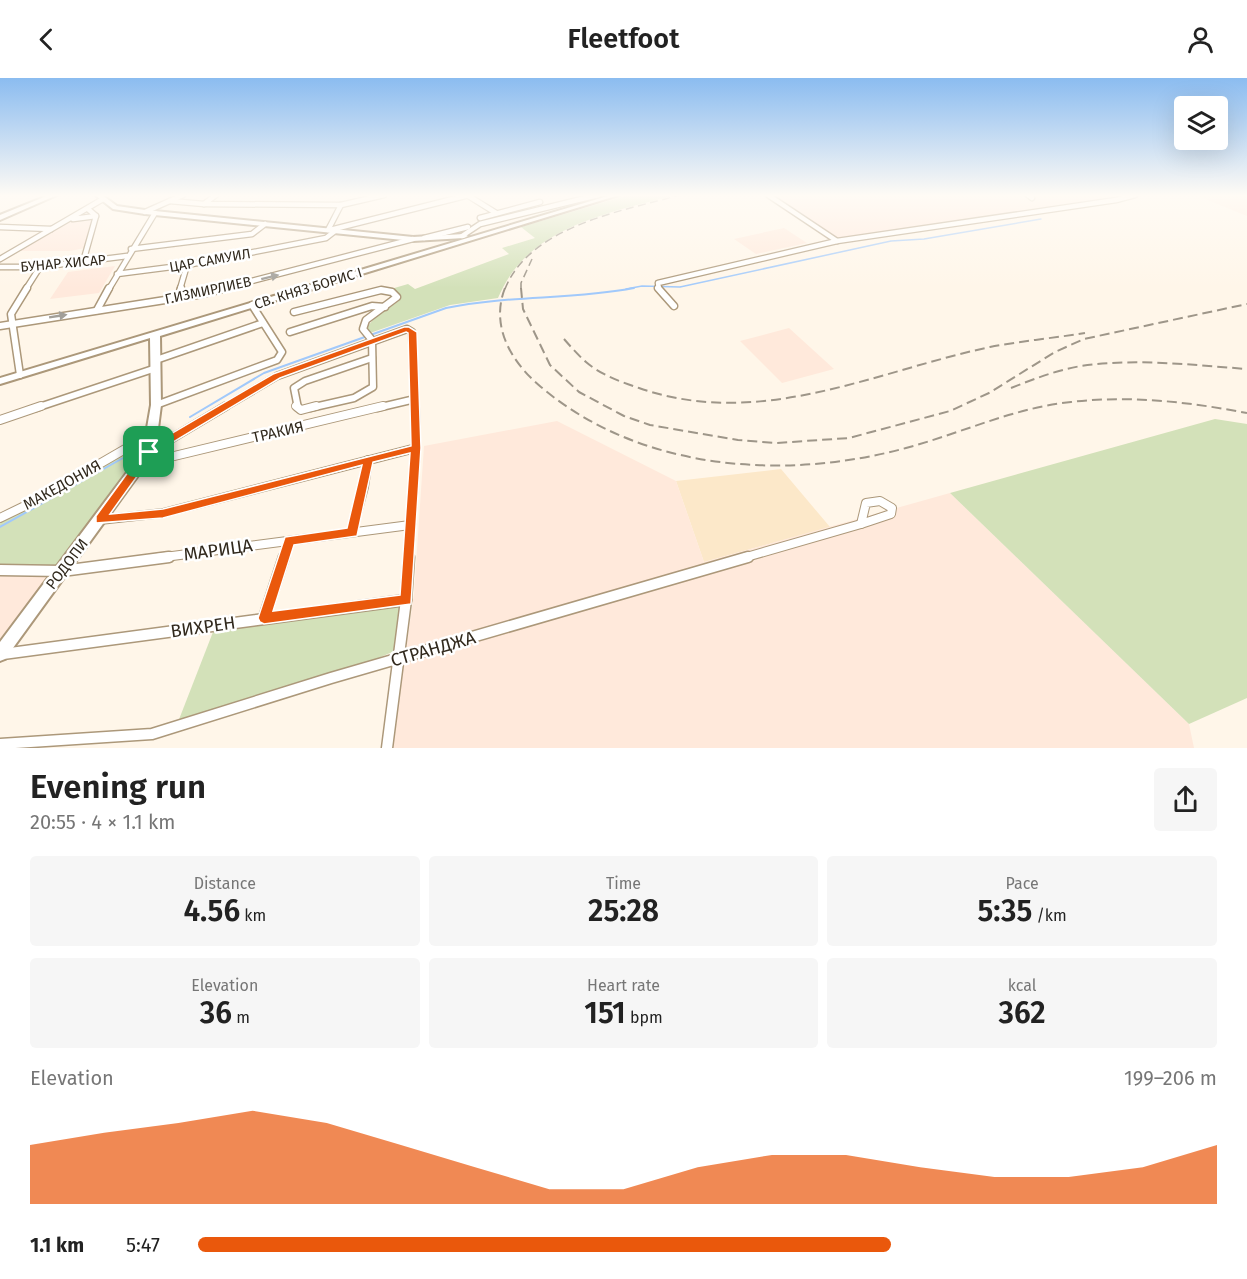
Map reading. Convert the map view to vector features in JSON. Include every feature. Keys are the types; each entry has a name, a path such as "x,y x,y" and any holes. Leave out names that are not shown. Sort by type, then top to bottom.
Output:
{"street":[{"path":"0,259 57,226"},
{"path":"83,262 92,240 94,226"},
{"path":"97,310 146,226"},
{"path":"131,249 252,234 263,226"},
{"path":"287,226 413,239 479,236"},
{"path":"331,231 333,226"},
{"name":"ЦАР САМУИЛ","path":"117,274 187,265 326,238 331,231 349,226"},
{"path":"424,238 463,226"},
{"path":"462,236 472,226"},
{"name":"СВ. КНЯЗ БОРИС I","path":"0,381 512,226"},
{"path":"815,226 837,241"},
{"path":"674,306 658,288 658,283 837,241 937,226"},
{"path":"0,227 52,229"},
{"name":"Г.ИЗМИРЛИЕВ","path":"0,326 178,298 278,275 413,239"},
{"name":"БУНАР ХИСАР","path":"0,267 40,267 127,256"},
{"path":"178,298 187,265"},
{"path":"20,375 11,314 40,267"},
{"path":"294,312 381,290 392,292 397,297 366,320 363,329 372,340 373,387 354,398 301,410 296,407 294,388 305,381 372,358"},
{"path":"156,405 277,360 282,352 252,305"},
{"path":"290,332 372,306 386,307"},
{"path":"0,420 263,323"},
{"path":"149,452 277,376 372,340 406,329 412,332 416,448 406,600 387,748"},
{"name":"РОДОПИ","path":"0,654 149,452 156,405 155,334"},
{"name":"ТРАКИЯ","path":"141,464 415,399"},
{"name":"МАКЕДОНИЯ","path":"0,518 39,499 153,433"},
{"path":"100,520 163,513 416,448"},
{"path":"352,532 368,460"},
{"name":"СТРАНДЖА","path":"0,744 152,734 400,658 861,524"},
{"name":"МАРИЦА","path":"0,570 62,571 410,525"},
{"path":"264,618 289,541"},
{"name":"ВИХРЕН","path":"0,654 406,600"}],"shaded area":[{"path":"62,226 91,226 85,248 70,251 19,251"},
{"path":"820,226 929,226 849,238 837,237"},
{"path":"784,228 807,243 756,254 734,239"},
{"path":"115,266 99,293 50,299 68,272"},
{"path":"789,328 834,369 782,383 740,341"},
{"path":"557,421 676,481 704,562 950,493 1189,724 1194,748 392,748 414,594 424,446"},
{"path":"781,469 830,527 704,562 676,481"},
{"path":"55,571 0,642 0,572"}],"green space":[{"path":"574,226 549,239 528,254 511,274 498,298 450,305 370,333 367,329 378,316 401,299 398,293 391,289 408,284 415,289 509,254 502,248 535,238 521,227"},
{"path":"1215,419 1247,424 1247,698 1189,724 950,493"},
{"path":"127,450 134,463 58,565 0,565 0,521"},
{"path":"395,605 401,607 397,650 369,662 178,722 213,632"}],"waterway":[{"path":"626,289 642,286 680,287 891,241 924,239 998,226"},
{"path":"190,417 264,373 446,308 493,301 611,292 634,288"},
{"path":"0,527 123,458"}],"railway":[{"path":"505,289 517,268 535,250 575,226"},
{"path":"521,288 532,259"},
{"path":"505,288 500,316 506,342 512,355 541,387 580,415 623,437 668,452 715,461 763,465 812,464 860,458 927,442 1008,415 1050,405 1093,400 1159,401 1247,413"},
{"path":"521,288 523,309 550,365 579,392 624,416 650,425 738,440 776,443 849,438 950,411 989,393 1055,352 1084,339 1247,304"},
{"path":"564,339 592,367 618,381 684,399 728,403 772,400 816,393 990,347 1085,333"},
{"path":"1011,388 1063,370 1102,364 1164,363 1247,369"}],"route":[{"path":"149,452 100,520 163,513 332,469 416,448 406,600 264,618 289,541 352,532 364,487 368,460 416,448 412,332 406,329 372,340 277,376 149,452"}]}
